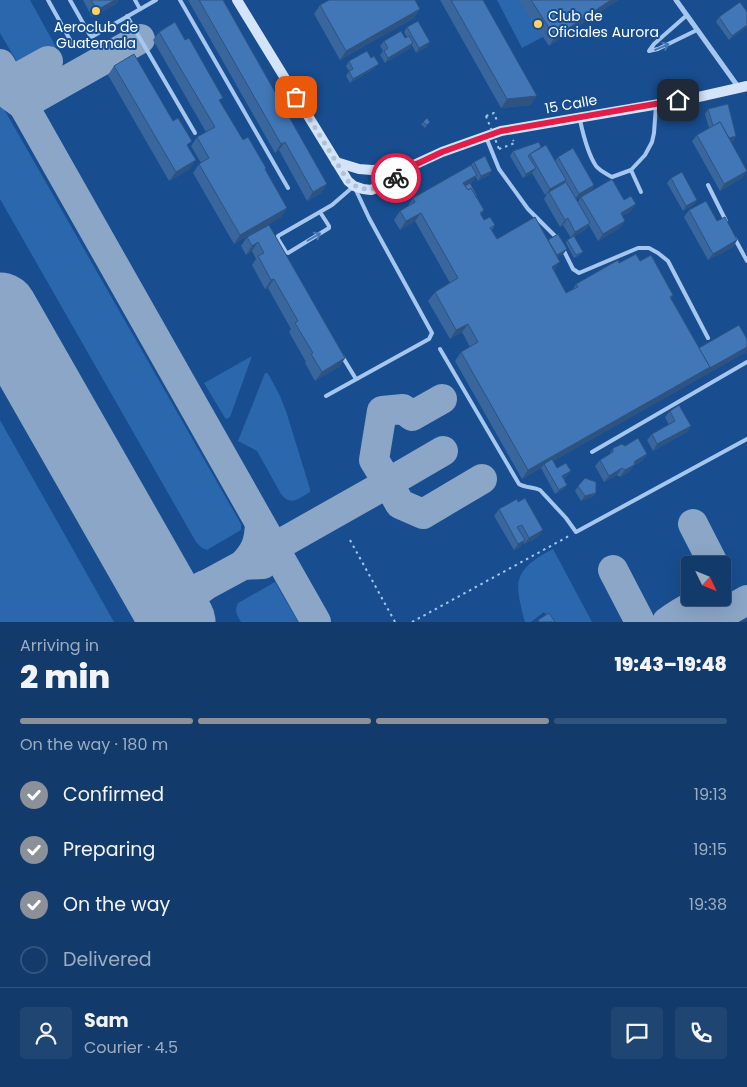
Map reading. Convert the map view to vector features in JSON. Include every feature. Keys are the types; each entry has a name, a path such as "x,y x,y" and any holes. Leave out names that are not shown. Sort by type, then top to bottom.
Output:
{"main road":[{"path":"237,0 348,181 354,186 371,190 391,182 406,169"},
{"name":"15 Calle","path":"406,169 442,152 509,129 694,98 743,87"},
{"path":"336,162 359,169 406,169"}],"street":[{"path":"676,0 697,30 743,87"}],"lane":[{"path":"48,0 74,47 156,0"},
{"path":"70,0 91,37"},
{"path":"135,0 140,9"},
{"path":"180,0 288,188"},
{"path":"686,15 654,44 649,51 658,49 697,30"},
{"path":"127,16 195,133"},
{"path":"580,117 586,144 596,166 612,177 631,170 652,142 656,104"},
{"path":"485,136 500,169 528,209 555,236 573,269 579,273 638,248 649,248 668,261 708,338"},
{"path":"631,170 641,192"},
{"path":"708,185 728,224"},
{"path":"320,212 329,228 286,252 278,236 332,205 354,186 369,218 432,333 429,339 326,396"},
{"path":"732,233 747,261"},
{"path":"338,349 356,379"},
{"path":"440,349 519,484 540,490 566,518 576,532 747,439"},
{"path":"592,452 747,362"}],"path":[{"path":"494,112 486,116 499,149 515,143"},
{"path":"412,622 576,532"},
{"path":"350,540 395,622"}],"shaded area":[{"path":"0,0 30,0 56,47 20,67 0,33"},
{"name":"Club de Oficiales Aurora","path":"497,0 613,0 522,48"},
{"path":"0,107 4,109 241,524 241,530 207,550 196,542 0,199"},
{"path":"252,356 230,417 227,419 204,383"},
{"path":"265,373 269,375 286,411 310,489 310,492 292,501 281,494 257,451 238,441"},
{"path":"0,420 114,622 0,622"},
{"path":"553,549 592,622 551,622 544,612 531,622 525,622 519,595 519,580 528,565"},
{"path":"275,582 298,622 241,622 236,611 238,603"}],"building":[{"path":"91,0 115,0 97,10"},
{"path":"199,0 223,0 327,184 313,192 285,142 281,144"},
{"path":"329,0 415,0 420,9 346,51 320,5"},
{"path":"451,0 483,0 537,96 507,99"},
{"path":"531,0 611,0 555,37"},
{"path":"740,2 747,12 747,25 732,36 719,17"},
{"path":"418,21 430,42 419,48 407,27"},
{"path":"175,22 185,40 189,38 223,98 219,100 243,140 248,137 287,208 240,235 199,164 209,158 197,137 215,127 159,32"},
{"path":"401,31 405,38 409,36 413,43 388,58 384,51 388,48 384,41"},
{"path":"367,51 371,58 374,56 379,64 353,79 349,71 353,69 349,61"},
{"path":"134,54 173,121 178,118 192,141 187,145 196,160 176,172 114,66"},
{"path":"728,104 736,136 729,138 720,122 713,126 708,109"},
{"path":"427,118 430,122 427,125 423,122"},
{"path":"720,122 747,171 724,184 697,135"},
{"path":"539,142 541,147 528,156 536,168 526,174 513,151"},
{"path":"546,145 566,180 550,189 530,154"},
{"path":"573,148 594,185 579,194 558,157"},
{"path":"485,156 492,171 481,176 474,162"},
{"path":"471,165 477,175 463,183 468,190 471,188 484,210 480,213 484,220 490,217 495,225 490,228 497,239 535,217 560,262 552,267 566,293 578,287 576,284 618,260 619,263 636,254 640,261 651,255 673,295 670,297 710,367 528,470 461,352 478,342 468,324 456,330 435,292 458,278 421,213 406,221 400,211 415,202 413,198"},
{"path":"682,172 697,200 686,206 671,178"},
{"path":"612,179 624,200 631,196 636,204 621,213 625,221 603,234 581,197"},
{"path":"566,182 590,223 575,232 568,218 565,220 549,192"},
{"path":"470,183 476,197 471,188 468,190 465,186"},
{"path":"706,201 717,221 725,217 737,240 713,254 689,210"},
{"path":"269,225 345,358 322,372 295,323 298,321 274,279 271,280 258,256 264,253 258,242 252,246 247,237"},
{"path":"558,234 567,249 557,255 548,240"},
{"path":"574,236 583,252 576,255 567,240"},
{"path":"739,325 747,339 747,347 708,369 710,367 699,348"},
{"path":"679,405 691,426 657,444 652,434 675,421 670,411"},
{"path":"638,438 647,454 635,461 634,465 625,470 622,468 609,476 600,460 613,452 613,448 622,444 625,446"},
{"path":"552,459 557,468 566,463 571,471 562,476 567,485 559,490 544,464"},
{"path":"585,478 596,482 596,493 585,496 578,486"},
{"path":"525,498 543,530 529,538 522,525 517,527 525,540 518,544 499,509 517,499 518,502"},
{"path":"549,613 555,622 539,622 538,620"}],"taxiway":[{"path":"8,94 23,105 140,39"},
{"path":"10,82 48,61"},
{"path":"0,64 316,622"},
{"path":"442,399 412,416 403,409 382,411 374,460 388,483 443,451"},
{"path":"260,524 256,546 243,565 388,483 400,504 423,514 482,479"},
{"path":"693,524 709,556"},
{"path":"178,622 179,611 185,602 206,585 243,565 263,564"},
{"path":"613,570 640,622"},
{"path":"157,586 170,593 181,594 205,585"},
{"path":"708,622 747,600"},
{"path":"667,622 693,606"}],"runway":[{"path":"0,310 178,622"}],"way so far":[{"path":"296,97 348,181 354,186 371,190 396,178"}],"place":[{"name":"Aeroclub de Guatemala","path":"96,11"},
{"name":"Club de Oficiales Aurora","path":"538,24"}],"route":[{"path":"396,178 406,169 442,152 501,131 678,100"}]}
